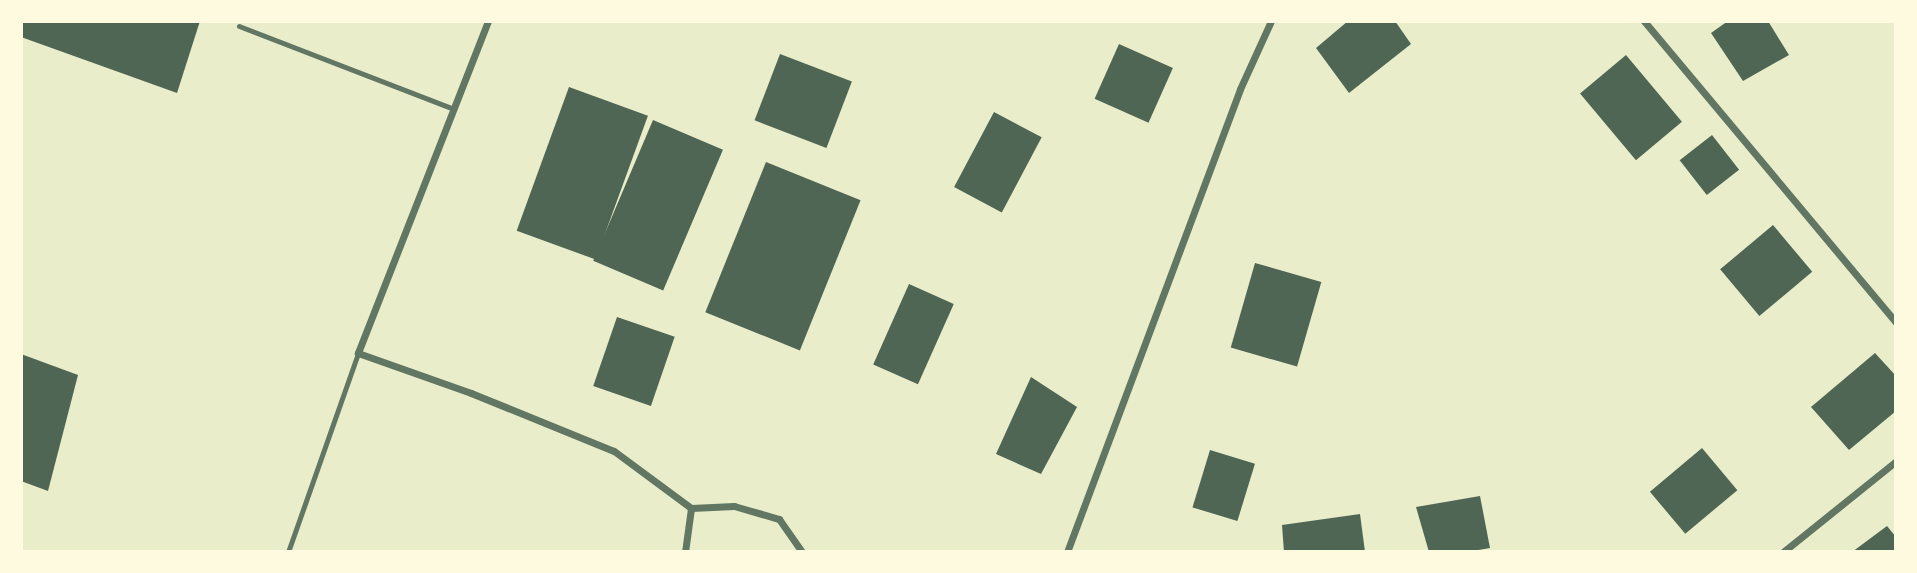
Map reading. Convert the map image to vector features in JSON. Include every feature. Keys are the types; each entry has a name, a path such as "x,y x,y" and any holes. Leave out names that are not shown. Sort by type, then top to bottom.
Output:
{"street":[{"path":"488,21 358,354 471,393 614,451 691,508 734,506 779,519 802,552"},
{"path":"1067,552 1240,89 1271,21"},
{"path":"1644,21 1896,322"},
{"path":"1783,552 1896,461"},
{"path":"685,552 691,508"}],"lane":[{"path":"239,26 454,109"},
{"path":"288,552 358,354"}],"building":[{"path":"21,21 200,21 177,93 21,37"},
{"path":"1348,21 1395,21 1411,44 1349,93 1316,48"},
{"path":"1728,21 1768,21 1789,55 1743,81 1711,33"},
{"path":"1119,44 1173,68 1148,123 1095,99"},
{"path":"780,54 852,82 826,148 755,120"},
{"path":"1626,55 1682,122 1636,160 1580,94"},
{"path":"569,87 648,116 596,260 517,231"},
{"path":"994,112 1042,137 1002,212 954,187"},
{"path":"653,120 723,150 663,291 593,261"},
{"path":"1712,135 1739,170 1707,195 1680,160"},
{"path":"766,162 861,200 800,350 705,312"},
{"path":"1773,225 1812,272 1759,316 1720,269"},
{"path":"1255,263 1321,282 1297,367 1231,348"},
{"path":"909,284 954,304 918,384 873,364"},
{"path":"617,317 675,337 651,406 593,386"},
{"path":"1875,353 1896,376 1896,411 1849,450 1811,407"},
{"path":"21,354 78,375 48,491 21,481"},
{"path":"1031,377 1077,407 1041,474 996,454"},
{"path":"1702,448 1737,490 1685,534 1650,492"},
{"path":"1210,450 1255,464 1237,521 1192,507"},
{"path":"1480,496 1490,548 1467,552 1429,552 1416,507"},
{"path":"1360,514 1365,552 1284,552 1282,525"},
{"path":"1887,526 1896,537 1896,552 1852,552"}]}
